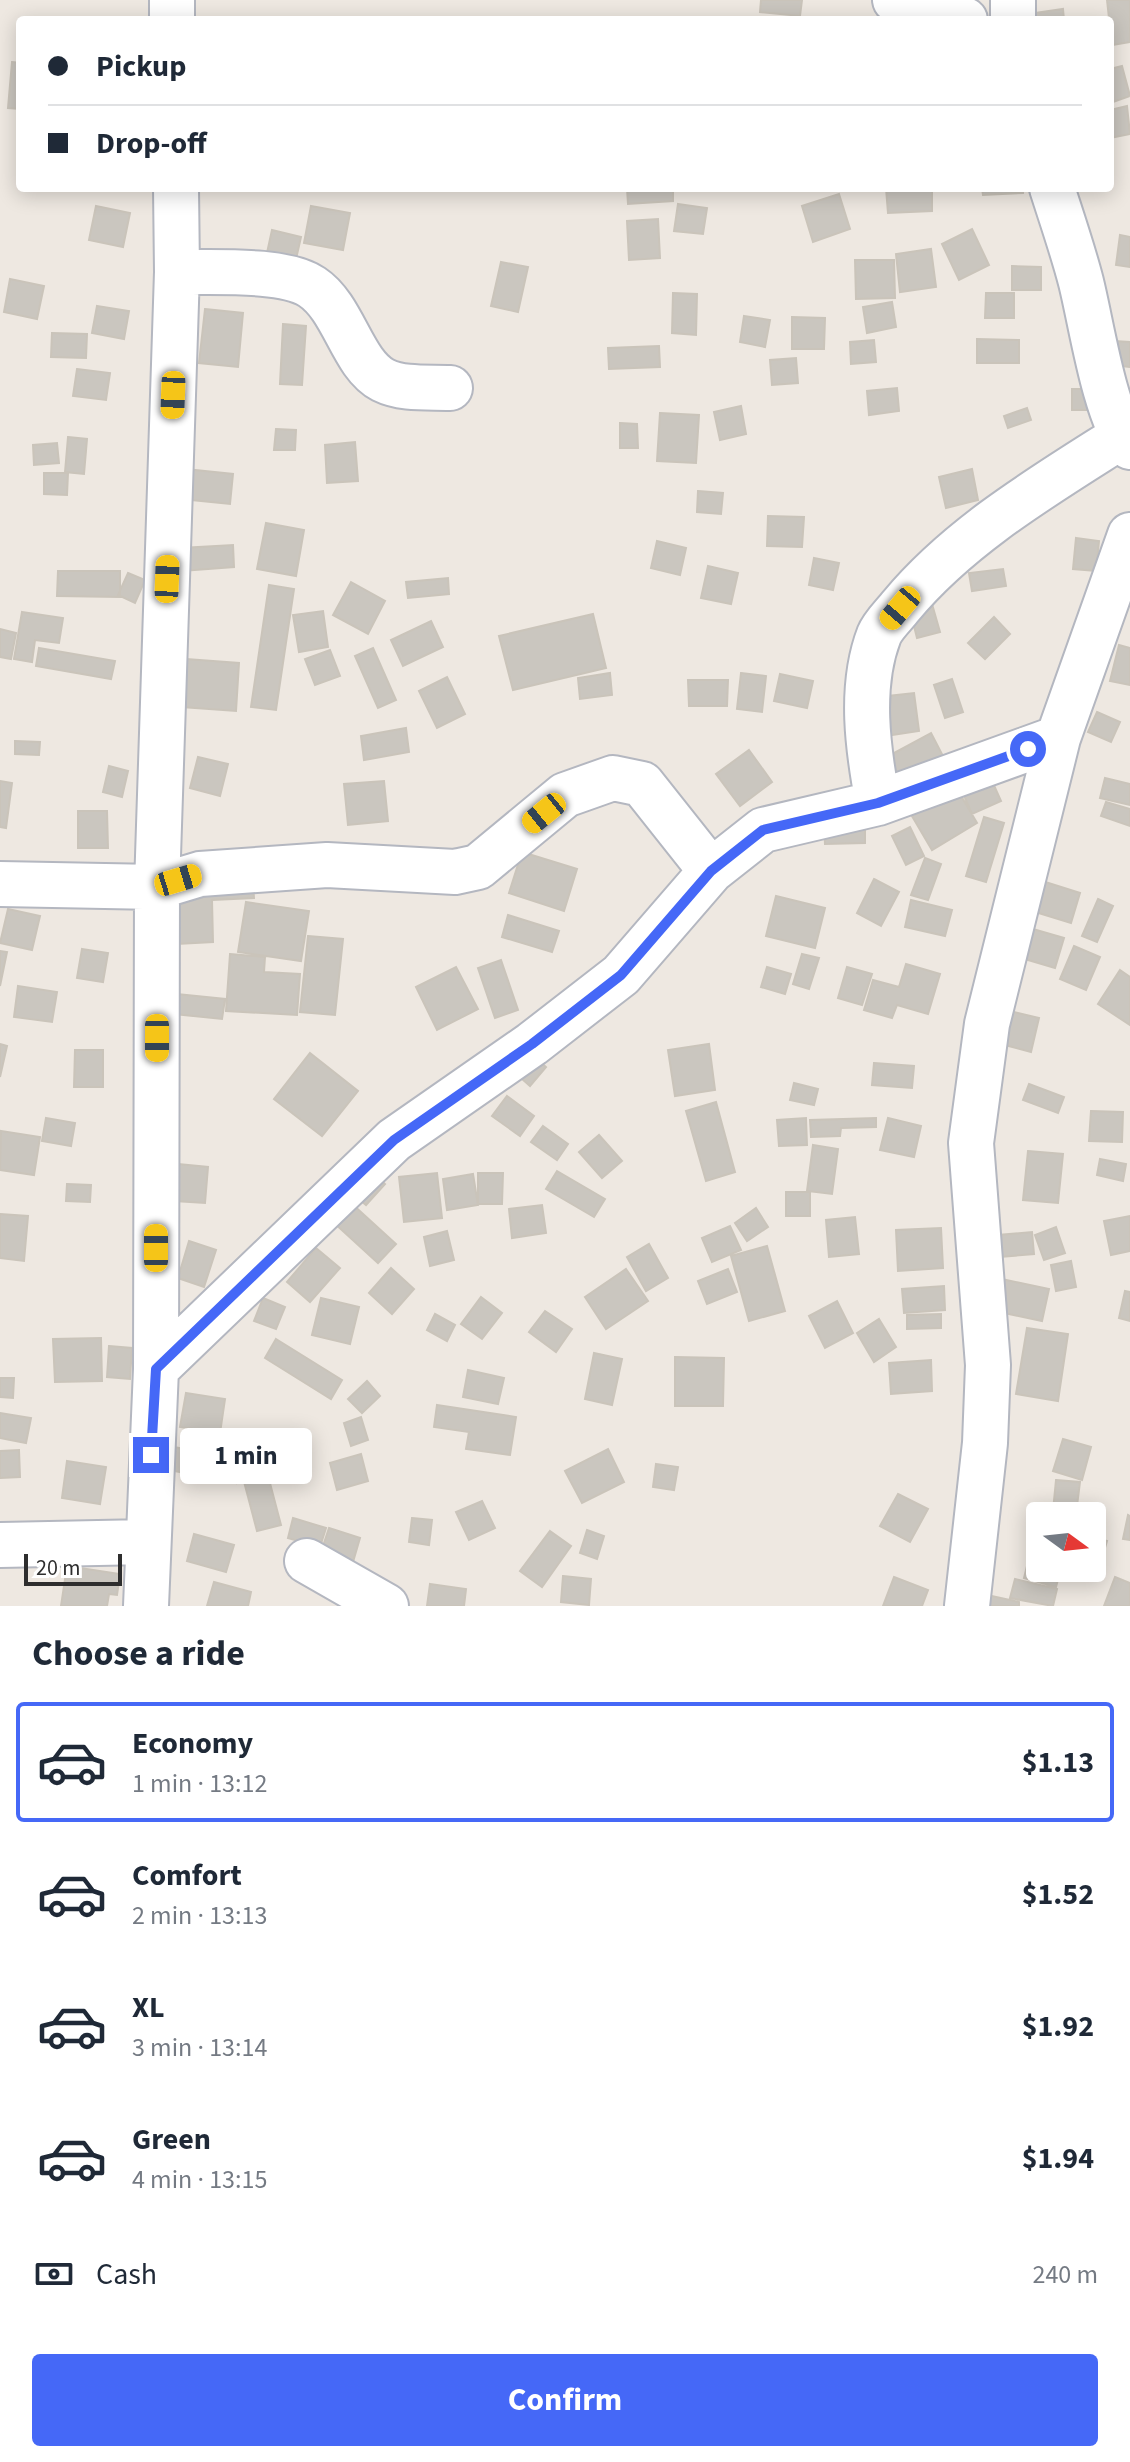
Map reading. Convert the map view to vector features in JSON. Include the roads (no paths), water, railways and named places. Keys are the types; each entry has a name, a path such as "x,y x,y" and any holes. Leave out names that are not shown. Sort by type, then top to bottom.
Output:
{"street":[{"path":"895,0 951,16"},
{"path":"146,1606 156,1369 157,887 177,272 176,192"},
{"path":"878,803 867,690 879,633 920,584 1012,508 1126,442 1053,192"},
{"path":"177,272 287,277 311,286 330,303 368,365 382,380 409,387 450,388"},
{"path":"967,1606 985,1443 988,1365 971,1143 987,1024 1058,738 1130,535"},
{"path":"156,1369 394,1140 532,1044 621,975 711,871 763,830 878,803 1058,738"},
{"path":"0,884 157,887 200,874 327,865 455,872 478,867 565,795 613,778 642,784 711,871"},
{"path":"0,1545 147,1542"},
{"path":"307,1561 386,1606"}]}
